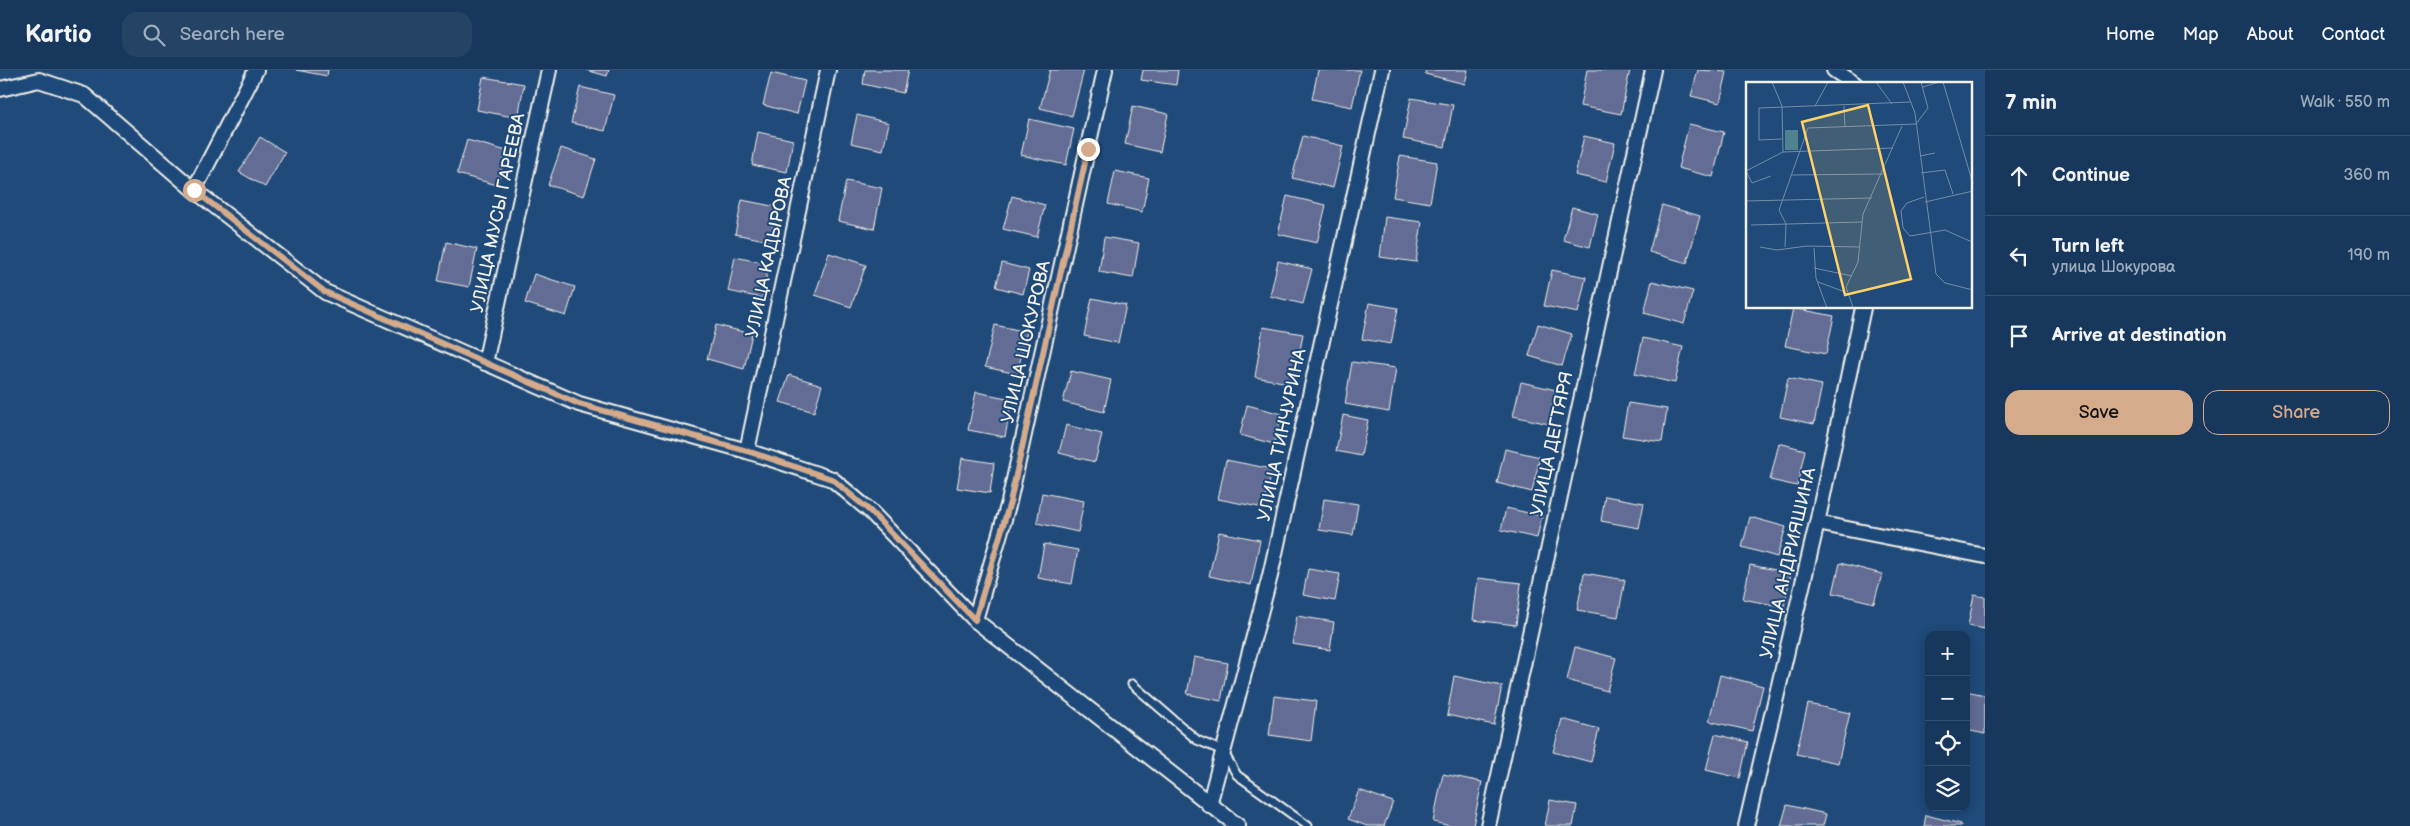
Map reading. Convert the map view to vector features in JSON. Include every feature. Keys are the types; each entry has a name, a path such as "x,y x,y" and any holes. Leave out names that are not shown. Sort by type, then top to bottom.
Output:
{"street":[{"path":"194,190 256,70"},
{"name":"УЛИЦА МУСЫ ГАРЕЕВА","path":"485,363 549,70"},
{"name":"УЛИЦА КАДЫРОВА","path":"747,451 828,70"},
{"name":"УЛИЦА ШОКУРОВА","path":"975,620 1010,502 1105,70"},
{"name":"УЛИЦА ТИНЧУРИНА","path":"1209,806 1270,576 1382,70"},
{"name":"УЛИЦА ДЕГТЯРЯ","path":"1488,826 1653,70"},
{"path":"1834,70 1852,82"},
{"path":"0,89 42,75 84,95 194,190 325,292 579,404 747,451 832,479 870,511 975,620 1209,806 1238,826"},
{"name":"УЛИЦА АНДРИЯШИНА","path":"1746,826 1817,523 1863,309"},
{"path":"1817,523 1985,556"}],"lane":[{"path":"1132,684 1197,740 1223,751 1238,775 1308,826"}],"building":[{"path":"296,70 328,70 327,76"},
{"path":"586,70 609,70 607,76"},
{"path":"865,70 908,70 903,93 863,84"},
{"path":"1050,70 1084,70 1072,116 1040,108"},
{"path":"1143,70 1178,70 1176,85 1141,80"},
{"path":"1318,70 1360,70 1352,107 1312,99"},
{"path":"1426,70 1468,70 1465,84 1425,74"},
{"path":"1587,70 1630,70 1621,114 1580,106"},
{"path":"1698,70 1727,72 1720,103 1691,96"},
{"path":"771,73 805,81 797,114 763,105"},
{"path":"483,77 524,84 518,118 477,110"},
{"path":"580,87 614,95 605,131 571,123"},
{"path":"1411,98 1453,105 1445,147 1403,139"},
{"path":"1133,106 1168,114 1160,152 1125,144"},
{"path":"857,115 889,123 883,150 851,143"},
{"path":"1029,119 1074,129 1066,165 1021,155"},
{"path":"1689,124 1724,132 1713,177 1678,168"},
{"path":"758,132 793,140 787,172 752,165"},
{"path":"1303,136 1343,146 1333,188 1292,178"},
{"path":"1584,136 1615,143 1606,182 1575,175"},
{"path":"260,137 285,152 265,187 239,172"},
{"path":"467,140 507,151 497,185 457,174"},
{"path":"561,148 596,159 584,196 548,185"},
{"path":"1400,156 1437,162 1430,203 1393,197"},
{"path":"1115,171 1149,178 1142,212 1108,204"},
{"path":"846,181 882,188 874,229 838,221"},
{"path":"1012,196 1045,205 1037,237 1003,229"},
{"path":"1287,196 1326,205 1317,243 1278,234"},
{"path":"742,200 777,207 770,241 735,234"},
{"path":"1662,205 1700,216 1687,263 1649,252"},
{"path":"1572,207 1598,214 1590,247 1563,240"},
{"path":"1385,217 1422,222 1416,262 1380,257"},
{"path":"1104,237 1139,243 1133,278 1099,272"},
{"path":"446,242 477,249 469,287 438,281"},
{"path":"829,253 866,265 851,307 815,295"},
{"path":"735,257 769,264 762,298 728,291"},
{"path":"1278,261 1312,269 1303,304 1270,296"},
{"path":"1002,263 1029,270 1023,294 996,287"},
{"path":"1552,270 1586,277 1578,313 1544,306"},
{"path":"534,274 575,287 566,316 525,303"},
{"path":"1652,281 1693,291 1684,324 1644,313"},
{"path":"1092,298 1126,305 1118,343 1084,336"},
{"path":"1369,303 1398,308 1391,344 1362,339"},
{"path":"1793,309 1834,316 1826,354 1785,346"},
{"path":"1538,324 1572,334 1562,366 1529,356"},
{"path":"716,325 752,334 744,369 707,359"},
{"path":"995,325 1027,332 1017,374 985,367"},
{"path":"1263,327 1303,334 1294,384 1255,377"},
{"path":"1643,338 1683,347 1675,383 1635,374"},
{"path":"1352,362 1396,368 1389,412 1345,404"},
{"path":"1071,371 1111,380 1104,412 1063,402"},
{"path":"789,375 822,385 814,412 780,402"},
{"path":"1788,378 1822,385 1814,424 1780,417"},
{"path":"1521,382 1556,390 1549,424 1513,416"},
{"path":"976,392 1012,399 1005,437 968,430"},
{"path":"1628,403 1667,409 1662,442 1622,436"},
{"path":"1247,405 1282,414 1274,444 1240,435"},
{"path":"1343,415 1368,420 1361,456 1336,451"},
{"path":"1066,425 1102,434 1095,462 1059,453"},
{"path":"1779,443 1805,450 1797,486 1770,480"},
{"path":"1505,449 1540,457 1532,492 1497,483"},
{"path":"962,458 994,463 990,493 957,488"},
{"path":"1226,460 1272,469 1264,508 1218,499"},
{"path":"1042,493 1084,501 1078,532 1037,523"},
{"path":"1605,496 1644,503 1639,528 1601,521"},
{"path":"1324,499 1358,504 1353,535 1319,530"},
{"path":"1506,508 1542,516 1537,538 1501,530"},
{"path":"1750,517 1786,527 1777,557 1742,547"},
{"path":"1219,532 1260,540 1251,585 1209,576"},
{"path":"1044,544 1078,550 1072,584 1038,578"},
{"path":"1840,563 1882,574 1874,603 1833,593"},
{"path":"1750,565 1791,573 1784,607 1743,599"},
{"path":"1308,569 1340,574 1335,601 1303,595"},
{"path":"1584,573 1625,580 1618,617 1577,610"},
{"path":"1478,578 1521,583 1516,625 1473,620"},
{"path":"1974,595 1985,597 1985,629 1968,626"},
{"path":"1297,616 1334,622 1330,650 1292,644"},
{"path":"1575,647 1616,658 1607,691 1567,680"},
{"path":"1194,657 1228,663 1221,701 1187,694"},
{"path":"1720,675 1763,686 1752,731 1709,721"},
{"path":"1454,676 1502,686 1494,725 1447,715"},
{"path":"1970,692 1985,695 1985,734 1970,731"},
{"path":"1274,696 1316,701 1311,741 1269,735"},
{"path":"1808,704 1850,713 1838,763 1796,754"},
{"path":"1562,719 1599,729 1591,762 1553,752"},
{"path":"1715,734 1748,742 1740,778 1706,770"},
{"path":"1443,774 1482,782 1473,826 1451,826 1433,822"},
{"path":"1359,790 1393,802 1384,826 1367,826 1348,819"},
{"path":"1550,800 1577,805 1573,826 1545,826"},
{"path":"1787,805 1826,814 1823,826 1781,826"},
{"path":"1926,815 1961,824 1961,826 1924,826"}],"route":[{"path":"194,190 325,292 579,404 747,451 832,479 870,511 975,620 1010,502 1088,149"}]}
